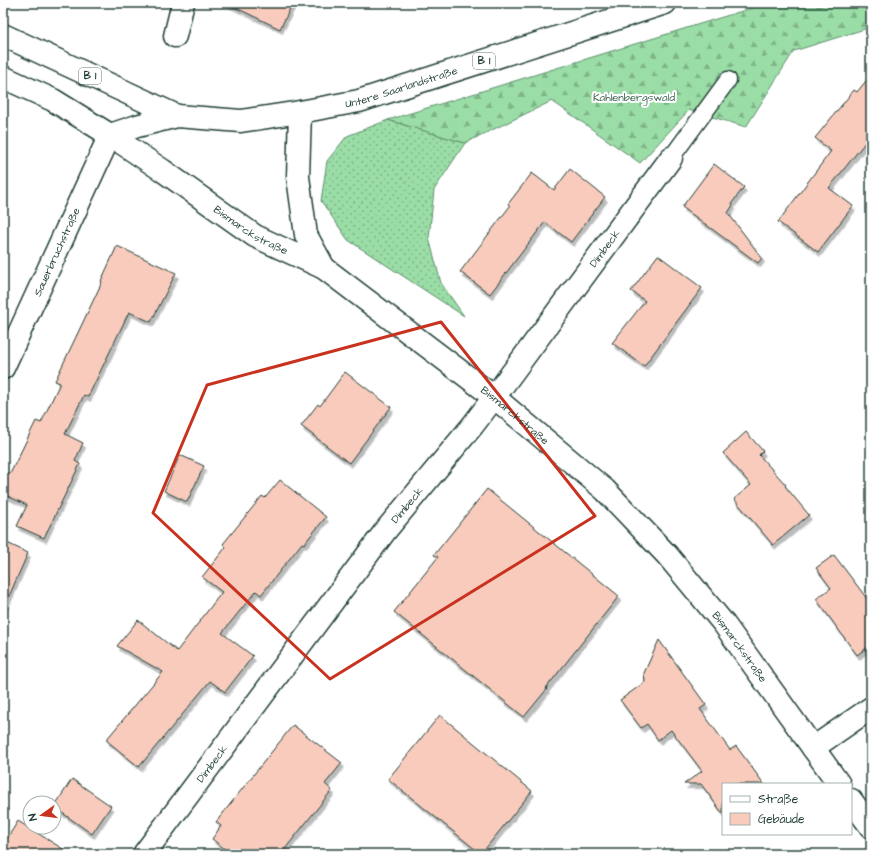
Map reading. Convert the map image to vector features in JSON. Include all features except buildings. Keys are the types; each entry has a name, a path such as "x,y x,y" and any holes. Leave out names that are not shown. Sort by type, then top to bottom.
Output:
{"main road":[{"path":"175,36 184,3"},
{"name":"Untere Saarlandstraße","path":"177,116 241,121 359,101 665,3"},
{"name":"B 1","path":"3,35 177,116"},
{"name":"Bismarckstraße","path":"3,77 53,100 110,135 255,236 324,268 494,397 605,490 666,555 724,624 838,783"},
{"path":"300,112 298,177 306,235 324,268"},
{"name":"B 1","path":"110,135 137,126 177,116"},
{"name":"Sauerbruchstraße","path":"3,368 110,135"},
{"name":"Dimbeck","path":"144,854 386,530 494,397 671,158"},
{"path":"813,748 871,708"},
{"path":"852,801 871,827"}],"lane":[{"path":"671,158 728,80"}],"highlighted area":[{"path":"441,322 595,516 330,679 153,513 207,385"}],"green space":[{"name":"Kahlenbergswald","path":"768,3 871,3 871,27 794,51 746,127 689,110 640,163 552,101 465,143 388,120"},
{"path":"388,120 465,143 434,190 429,238 441,283 464,316 348,240 321,201 327,161 347,136"}]}
